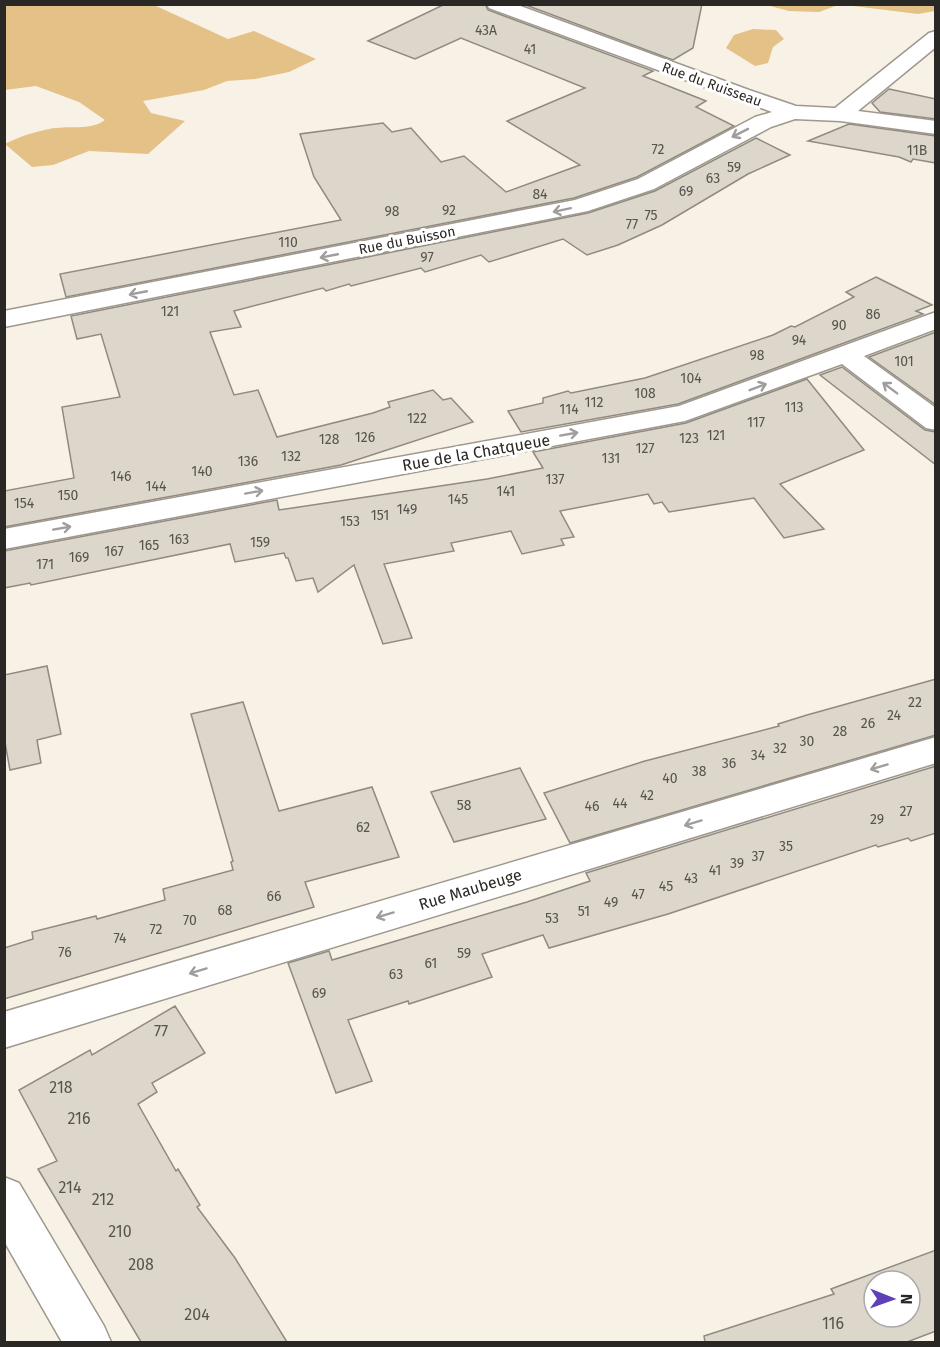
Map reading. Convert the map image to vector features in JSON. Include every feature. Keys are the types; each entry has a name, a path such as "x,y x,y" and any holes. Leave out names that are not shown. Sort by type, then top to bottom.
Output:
{"street":[{"name":"Rue du Ruisseau","path":"496,4 741,95 794,112 840,115 936,128"},
{"path":"840,115 936,37"},
{"name":"Rue du Buisson","path":"4,319 580,206 646,184 763,122 794,112"},
{"name":"Rue de la Chatqueue","path":"4,539 685,413 936,320"},
{"path":"845,354 936,423"},
{"name":"Rue Maubeuge","path":"4,1030 936,750"},
{"path":"4,1198 88,1342"}],"shaded area":[{"path":"5,4 154,5 228,39 254,31 316,59 289,72 255,79 227,81 204,90 143,101 151,113 185,121 148,154 89,151 53,165 32,167 5,144 43,130 93,125 105,120 79,102 36,86 5,90"},
{"path":"766,5 838,5 819,12 789,11"},
{"path":"845,5 935,5 935,11 918,14"},
{"path":"753,29 776,30 784,39 773,47 768,63 755,66 726,48 734,35"}],"building":[{"path":"445,4 485,4 488,10 653,71 643,76 706,101 696,107 734,126 637,177 574,198 66,297 60,274 341,220 314,177 300,134 383,123 392,132 411,128 441,162 464,156 506,192 580,165 507,121 585,88 461,38 415,59 368,41"},
{"path":"523,4 702,4 693,48 673,60"},
{"path":"889,89 936,99 936,119 880,112 872,103"},
{"path":"849,124 936,136 936,163 913,159 911,162 899,157 808,141"},
{"path":"756,138 790,155 748,174 662,225 618,245 587,255 563,239 489,262 481,255 425,272 421,268 351,286 349,284 326,291 323,288 234,311 241,327 210,332 234,395 258,390 277,437 373,413 390,407 388,402 433,390 443,400 451,398 473,422 341,465 4,527 4,491 74,478 62,407 120,397 101,334 77,339 71,316 588,213 655,191"},
{"path":"876,277 932,305 916,311 923,314 678,404 521,432 508,411 543,403 543,398 568,391 571,393 645,378 773,335 791,326 795,327 854,297 846,292"},
{"path":"936,332 936,405 869,357"},
{"path":"842,367 925,430 936,432 936,465 820,375"},
{"path":"807,379 864,450 780,484 824,529 784,538 754,498 669,512 662,502 654,504 648,494 560,511 574,537 561,539 564,545 522,554 511,531 451,543 454,551 384,564 412,638 383,644 354,565 318,592 313,578 296,581 284,553 235,562 230,544 31,585 30,583 4,588 4,551 277,500 279,510 487,479 543,468 533,452 686,423"},
{"path":"47,666 61,734 37,740 41,763 10,770 4,737 4,675"},
{"path":"936,679 936,735 570,843 544,793 645,761 779,726 778,724 807,715"},
{"path":"243,702 279,811 372,787 399,857 305,882 314,907 4,999 4,948 33,939 32,932 96,916 97,919 165,900 163,889 233,870 231,862 233,861 191,714"},
{"path":"936,766 936,833 911,841 908,838 878,847 876,845 668,914 549,948 543,935 482,954 492,977 409,1004 408,1001 348,1020 372,1081 336,1093 288,963 329,951 332,960 527,902 590,881 586,873"},
{"path":"520,768 546,819 454,842 431,792"},
{"path":"175,1006 205,1053 152,1083 157,1092 138,1104 176,1171 178,1169 200,1205 197,1207 235,1258 287,1342 141,1342 38,1169 57,1161 19,1090 90,1050 92,1055"},
{"path":"936,1250 936,1331 907,1342 705,1342 704,1336 834,1294 831,1289 862,1277 862,1329 922,1329 922,1269 885,1269"}]}
